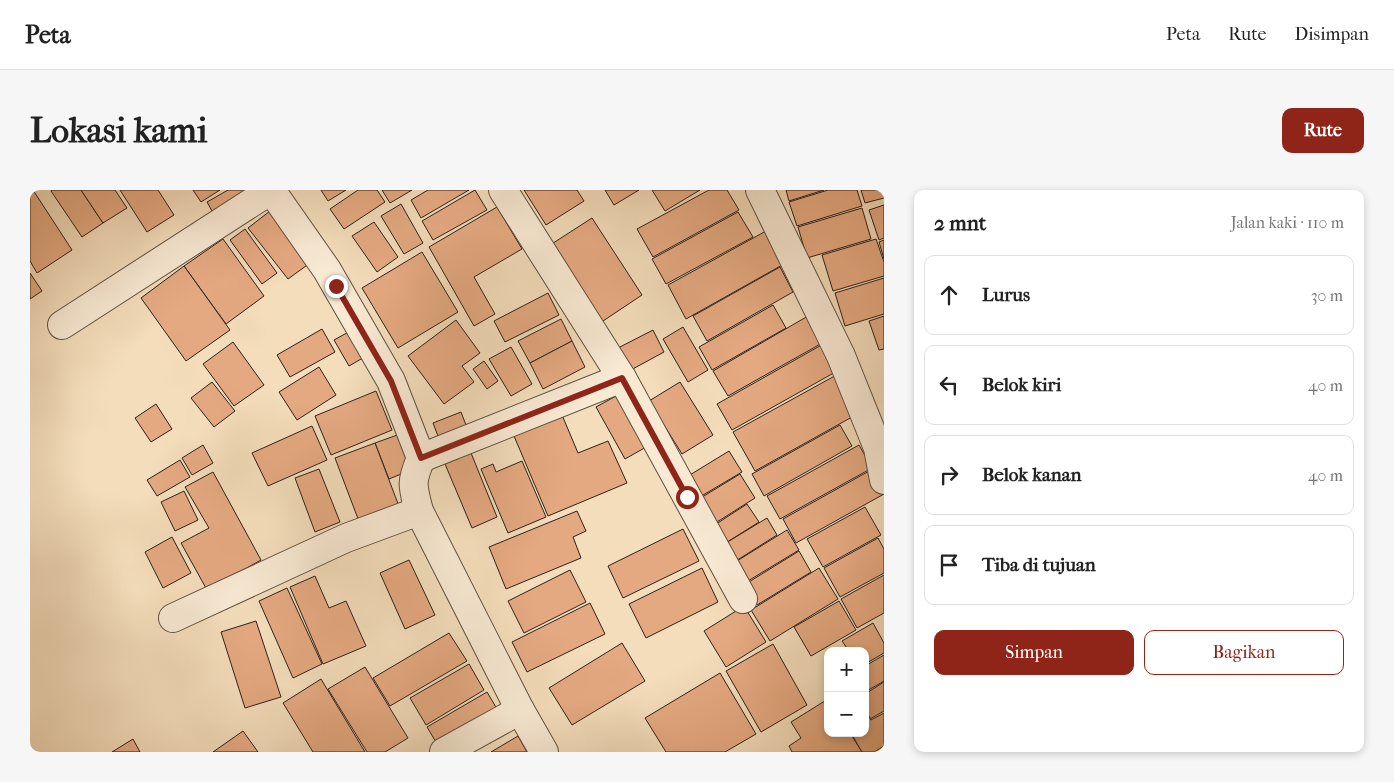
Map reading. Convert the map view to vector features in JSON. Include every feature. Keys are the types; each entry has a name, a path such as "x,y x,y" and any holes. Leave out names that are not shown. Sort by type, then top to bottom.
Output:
{"street":[{"path":"62,325 271,190 327,270 391,381 421,458 413,478 418,510 520,710 544,752"},
{"path":"503,190 622,378 743,599"},
{"path":"760,190 841,356 878,448 884,480"},
{"path":"421,458 622,378"},
{"path":"173,618 346,538 418,510"},
{"path":"444,752 520,710"}],"building":[{"path":"30,190 33,190 72,250 37,273 30,261"},
{"path":"52,190 81,190 103,223 82,237"},
{"path":"81,190 115,190 127,208 103,223"},
{"path":"120,190 158,190 174,215 147,232"},
{"path":"193,190 220,190 201,202"},
{"path":"228,190 267,190 217,220 207,202"},
{"path":"321,190 346,190 328,201"},
{"path":"358,190 377,190 385,202 344,229 330,209"},
{"path":"382,190 412,190 390,203"},
{"path":"428,190 469,190 421,218 411,200"},
{"path":"475,190 487,210 433,240 422,221"},
{"path":"524,190 577,190 584,201 546,225"},
{"path":"605,190 639,190 614,205"},
{"path":"652,190 700,190 665,211"},
{"path":"709,190 727,190 739,210 653,257 637,229"},
{"path":"786,190 824,190 789,201"},
{"path":"828,190 857,190 862,206 797,226 789,202"},
{"path":"861,190 884,190 884,198 865,203"},
{"path":"401,204 423,243 404,254 381,216"},
{"path":"884,205 884,238 879,240 869,210"},
{"path":"497,207 522,249 474,277 495,314 474,326 429,247"},
{"path":"862,208 871,239 807,258 798,227"},
{"path":"270,211 310,263 288,279 248,228"},
{"path":"738,212 753,237 666,284 652,259"},
{"path":"592,218 642,295 597,325 547,247"},
{"path":"374,222 398,257 377,272 352,236"},
{"path":"245,229 277,273 262,284 230,240"},
{"path":"766,231 784,264 686,319 668,285"},
{"path":"223,239 264,296 226,324 184,266"},
{"path":"876,239 884,262 884,276 833,291 822,255"},
{"path":"884,240 884,259 879,242"},
{"path":"422,252 458,312 398,348 362,288"},
{"path":"184,266 230,330 186,361 141,298"},
{"path":"780,267 793,292 707,341 693,316"},
{"path":"30,273 42,291 30,299"},
{"path":"884,278 884,314 845,326 835,293"},
{"path":"548,293 559,315 505,342 494,321"},
{"path":"773,305 786,328 712,370 699,347"},
{"path":"808,316 824,342 728,396 713,371"},
{"path":"884,316 884,349 879,350 869,321"},
{"path":"561,319 572,341 530,363 518,341"},
{"path":"456,320 480,353 462,366 474,382 444,404 408,356"},
{"path":"683,327 708,370 688,382 663,339"},
{"path":"322,329 335,352 290,377 277,355"},
{"path":"354,329 368,355 349,366 334,340"},
{"path":"653,330 664,352 629,371 618,348"},
{"path":"572,341 585,367 543,389 530,363"},
{"path":"233,342 264,385 234,406 203,364"},
{"path":"825,343 839,370 732,430 717,404"},
{"path":"511,347 532,384 511,396 489,359"},
{"path":"484,361 498,381 487,389 473,369"},
{"path":"319,367 336,395 297,420 279,392"},
{"path":"840,373 861,412 755,471 733,432"},
{"path":"212,382 235,411 214,427 191,398"},
{"path":"680,382 713,435 682,454 649,401"},
{"path":"627,390 655,442 625,459 596,407"},
{"path":"376,391 392,430 331,455 315,416"},
{"path":"156,404 172,429 151,442 135,418"},
{"path":"461,412 469,433 441,444 433,423"},
{"path":"562,415 578,453 608,441 627,483 548,516 514,436"},
{"path":"840,425 852,446 764,496 752,474"},
{"path":"312,426 327,460 268,486 252,453"},
{"path":"400,434 413,469 389,479 375,443"},
{"path":"375,443 400,509 360,524 335,458"},
{"path":"203,445 213,463 192,475 182,458"},
{"path":"859,445 872,468 780,519 767,496"},
{"path":"729,451 742,472 693,501 680,481"},
{"path":"471,453 497,517 472,528 445,464"},
{"path":"180,460 190,477 157,496 147,480"},
{"path":"522,461 546,517 508,533 481,469 493,464 496,472"},
{"path":"319,469 340,522 315,532 295,478"},
{"path":"871,470 884,494 796,543 783,519"},
{"path":"213,472 261,560 207,590 181,543 209,528 185,487"},
{"path":"740,474 755,498 709,527 694,502"},
{"path":"184,491 198,520 175,531 161,502"},
{"path":"747,504 759,522 721,546 710,528"},
{"path":"865,507 881,535 823,567 807,539"},
{"path":"577,511 586,531 573,537 581,558 506,589 489,547"},
{"path":"767,518 777,535 731,564 721,546"},
{"path":"683,529 699,561 623,598 608,566"},
{"path":"787,530 799,550 743,584 732,564"},
{"path":"172,537 191,573 163,588 145,552"},
{"path":"878,538 884,549 884,573 840,597 824,568"},
{"path":"799,551 811,572 757,605 744,585"},
{"path":"409,560 435,615 405,629 380,573"},
{"path":"702,568 718,602 646,638 629,604"},
{"path":"819,568 838,599 770,641 751,610"},
{"path":"570,570 586,602 524,633 508,601"},
{"path":"884,575 884,613 857,628 841,599"},
{"path":"315,576 329,608 346,601 366,646 323,664 290,587"},
{"path":"287,588 322,664 293,678 259,601"},
{"path":"839,601 856,630 811,656 794,627"},
{"path":"590,603 605,634 527,672 512,642"},
{"path":"744,606 766,642 726,667 704,631"},
{"path":"256,621 281,697 245,708 221,632"},
{"path":"873,623 884,643 884,653 869,662 869,647 846,647 842,641"},
{"path":"449,633 467,661 390,706 373,678"},
{"path":"622,643 645,681 572,725 549,688"},
{"path":"773,644 807,705 761,732 726,671"},
{"path":"884,655 884,681 869,690 869,664"},
{"path":"469,664 484,690 426,725 410,698"},
{"path":"365,667 408,738 385,752 367,752 328,689"},
{"path":"720,673 756,734 725,752 666,752 645,718"},
{"path":"321,679 365,752 313,752 283,703"},
{"path":"884,682 884,711 870,719 869,717 869,691"},
{"path":"487,692 500,714 440,749 427,727"},
{"path":"824,701 824,737 853,737 862,752 792,752 789,746 801,738 791,722"},
{"path":"884,713 884,746 874,752 862,752 853,737 869,737 869,716 871,720"},
{"path":"243,731 258,752 213,752"},
{"path":"518,736 527,752 491,752"},
{"path":"133,739 140,752 112,752"}],"route":[{"path":"336,286 391,381 421,458 622,378 687,497"}]}
